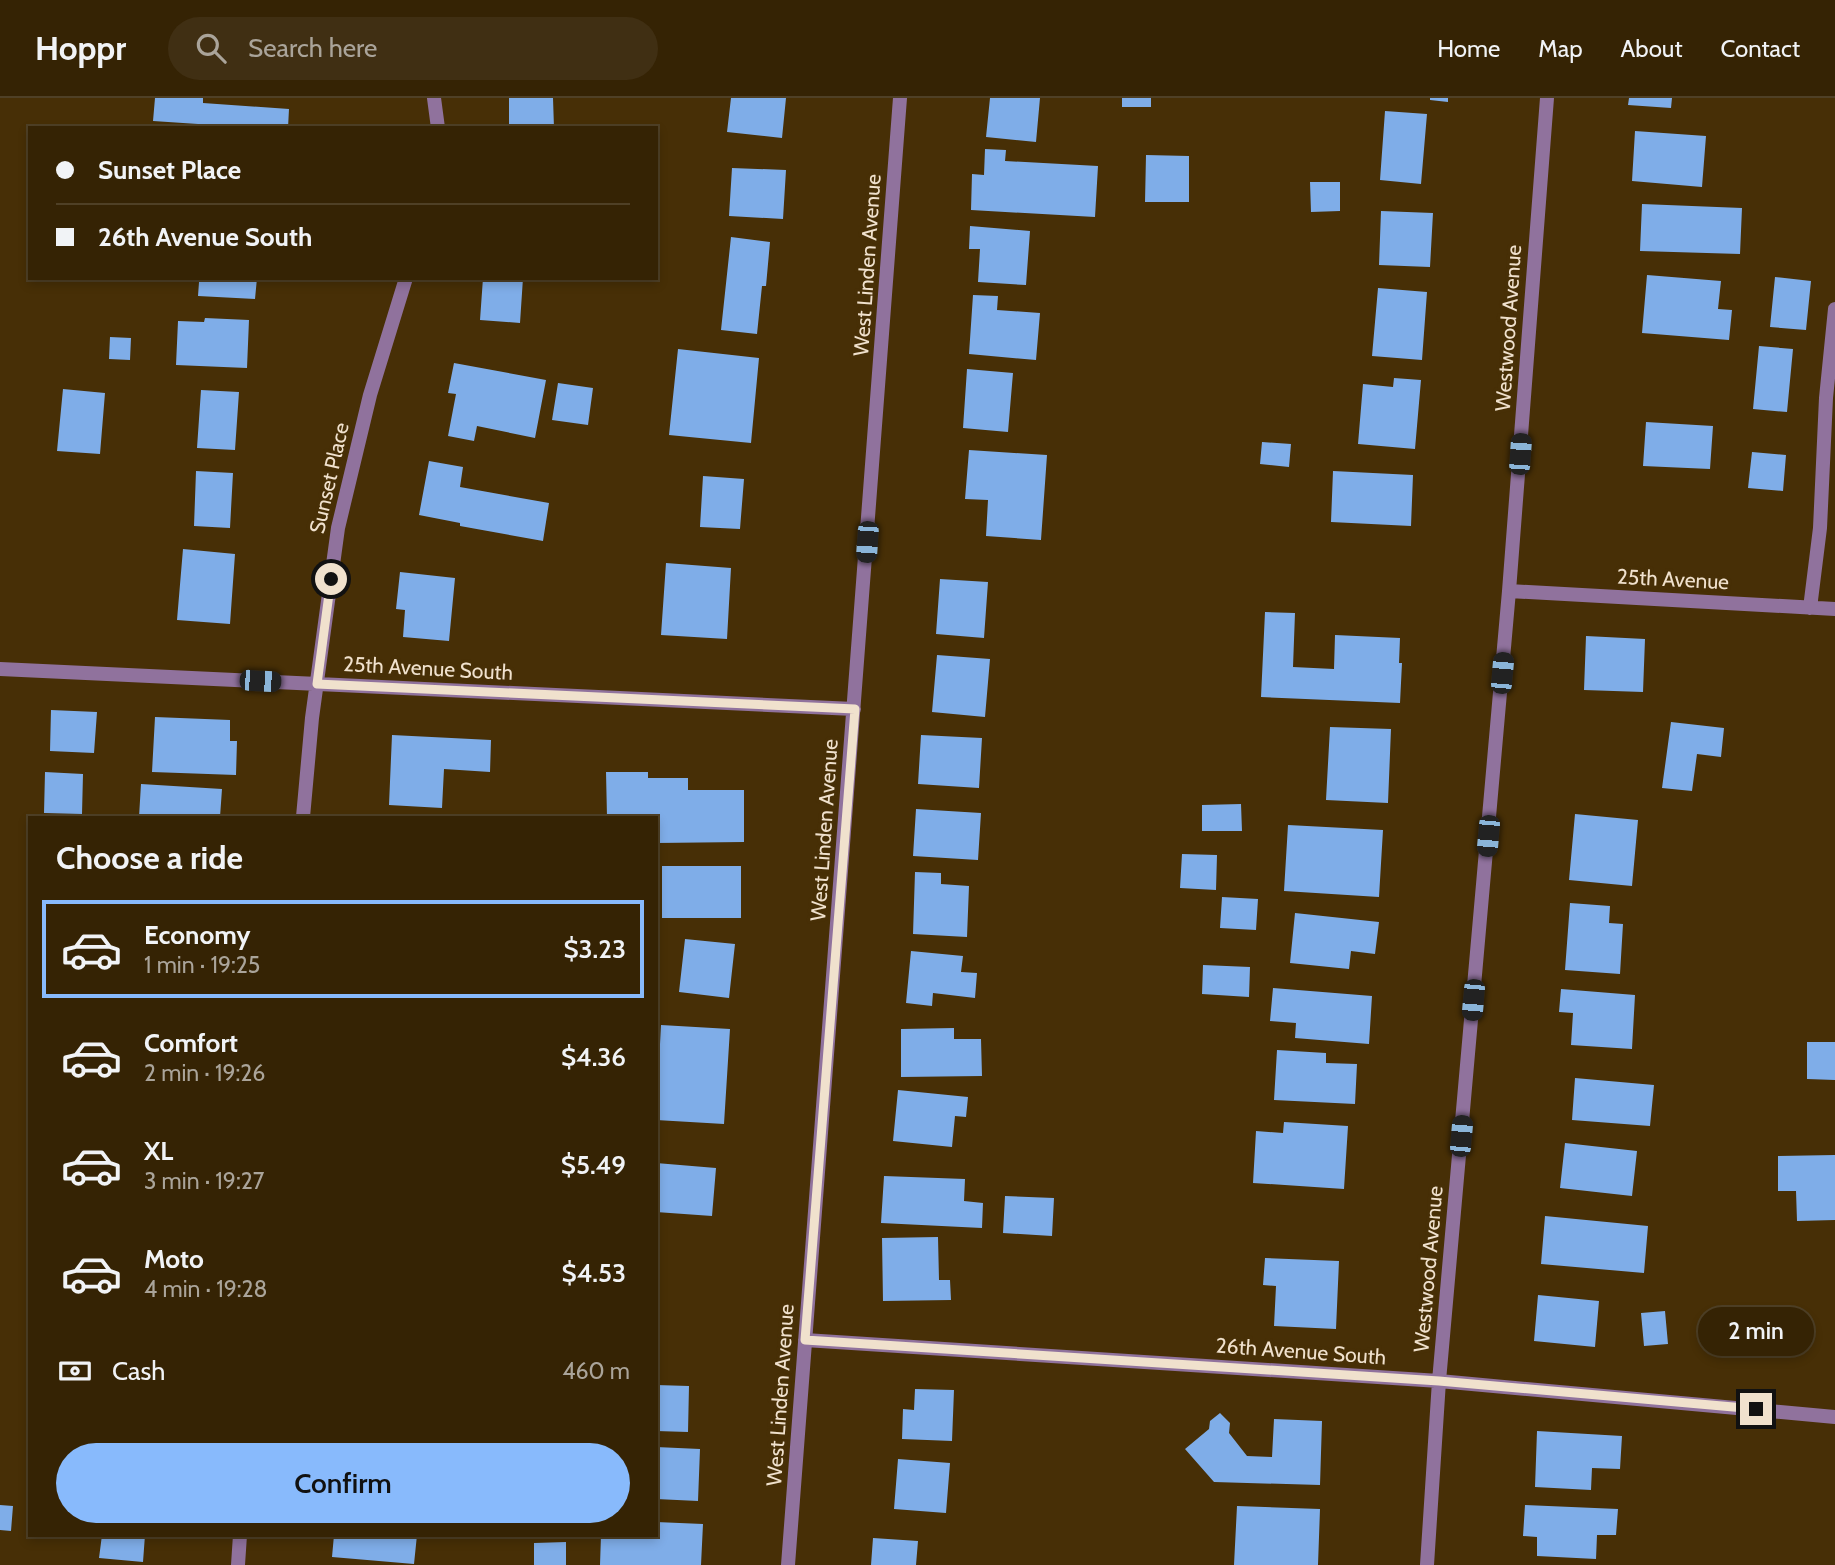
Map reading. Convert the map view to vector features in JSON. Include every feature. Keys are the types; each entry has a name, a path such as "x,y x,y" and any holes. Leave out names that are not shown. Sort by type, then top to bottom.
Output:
{"street":[{"path":"434,98 438,126"},
{"name":"West Linden Avenue","path":"788,1565 900,98"},
{"name":"Westwood Avenue","path":"1427,1565 1439,1381 1509,591 1547,98"},
{"name":"Sunset Place","path":"303,816 338,528 370,395 405,280"},
{"path":"1810,608 1820,528 1826,398 1835,309"},
{"name":"25th Avenue","path":"1509,591 1835,609"},
{"name":"25th Avenue South","path":"0,669 855,709"},
{"name":"26th Avenue South","path":"805,1340 1439,1381 1835,1417"},
{"path":"238,1565 240,1537"}],"building":[{"path":"155,98 203,98 203,103 289,109 288,126 213,126 153,121"},
{"path":"509,98 553,98 554,126 509,126"},
{"path":"731,98 786,98 782,138 727,132"},
{"path":"990,98 1040,98 1036,142 986,137"},
{"path":"1122,98 1151,98 1151,107 1122,107"},
{"path":"1448,98 1448,102 1430,100"},
{"path":"1629,98 1672,98 1671,108 1628,105"},
{"path":"1385,111 1427,114 1421,184 1380,180"},
{"path":"1635,131 1706,136 1702,187 1632,181"},
{"path":"985,149 1006,150 1005,161 1098,166 1095,217 971,210 972,174 984,175"},
{"path":"1146,155 1189,156 1189,202 1145,202"},
{"path":"732,168 786,170 783,219 729,216"},
{"path":"1310,182 1340,182 1340,211 1311,212"},
{"path":"1642,204 1742,208 1740,254 1640,251"},
{"path":"1381,211 1433,213 1430,267 1379,265"},
{"path":"970,226 1030,231 1026,285 978,282 980,249 969,249"},
{"path":"731,237 770,242 766,286 762,286 757,334 721,330"},
{"path":"1647,275 1721,281 1718,309 1732,310 1729,340 1642,333"},
{"path":"1775,277 1811,281 1806,330 1770,327"},
{"path":"257,280 255,299 198,296 199,282 178,281"},
{"path":"483,280 523,280 520,323 480,320"},
{"path":"1378,288 1427,292 1422,360 1372,356"},
{"path":"973,295 998,296 997,310 1040,313 1036,360 969,354"},
{"path":"205,318 249,320 247,368 176,365 178,321 204,322"},
{"path":"110,337 131,338 130,360 109,359"},
{"path":"1759,346 1793,349 1787,412 1753,409"},
{"path":"678,349 759,358 751,443 669,435"},
{"path":"454,363 546,380 535,438 477,426 474,441 448,436 456,394 448,393"},
{"path":"967,369 1013,373 1008,432 963,428"},
{"path":"1394,378 1421,380 1415,449 1358,444 1363,384 1393,387"},
{"path":"558,383 593,388 588,425 552,420"},
{"path":"63,389 105,393 100,454 57,451"},
{"path":"201,390 239,392 235,450 197,448"},
{"path":"1646,422 1713,426 1710,469 1643,466"},
{"path":"1262,442 1291,444 1289,467 1260,464"},
{"path":"969,450 1047,455 1041,540 986,536 988,500 965,499"},
{"path":"1752,452 1786,455 1783,491 1748,488"},
{"path":"429,461 463,467 460,487 549,503 543,541 460,526 460,523 419,515"},
{"path":"196,471 233,473 230,528 194,526"},
{"path":"1333,471 1413,475 1411,526 1331,522"},
{"path":"703,476 744,479 740,529 700,527"},
{"path":"183,549 235,554 230,624 177,620"},
{"path":"666,563 731,568 727,639 661,635"},
{"path":"400,572 455,578 449,641 403,637 405,610 396,609"},
{"path":"940,579 988,582 984,638 936,634"},
{"path":"1265,612 1295,613 1293,667 1334,669 1335,635 1400,638 1400,703 1261,697"},
{"path":"1586,636 1645,639 1643,692 1584,690"},
{"path":"937,655 990,659 985,717 932,712"},
{"path":"51,710 97,712 94,753 50,751"},
{"path":"155,717 230,720 230,741 237,741 236,775 152,772"},
{"path":"1671,722 1724,728 1721,757 1697,754 1692,791 1662,788"},
{"path":"1330,727 1391,729 1388,803 1326,800"},
{"path":"392,735 491,740 490,772 444,769 442,808 389,805"},
{"path":"921,735 982,738 979,788 918,784"},
{"path":"45,772 83,774 82,814 44,813"},
{"path":"606,772 648,772 648,778 688,778 688,790 744,790 744,842 658,843 658,816 607,816"},
{"path":"141,784 222,789 220,816 139,816"},
{"path":"1241,804 1242,831 1202,831 1202,805"},
{"path":"916,809 981,813 978,860 913,856"},
{"path":"1575,814 1638,820 1632,886 1569,880"},
{"path":"1288,825 1383,830 1379,897 1284,891"},
{"path":"1182,854 1217,855 1216,890 1180,888"},
{"path":"662,866 741,866 741,918 662,918"},
{"path":"915,872 941,873 941,884 969,886 967,937 913,934"},
{"path":"1222,897 1258,899 1256,930 1220,928"},
{"path":"1570,903 1610,906 1609,923 1623,924 1620,974 1565,970"},
{"path":"1295,913 1379,922 1375,954 1351,951 1349,969 1290,963"},
{"path":"685,939 735,944 729,998 679,992"},
{"path":"911,951 963,956 961,972 977,973 975,998 933,993 932,1006 906,1003"},
{"path":"1203,965 1250,967 1249,997 1202,994"},
{"path":"1273,988 1372,996 1369,1044 1295,1038 1296,1023 1270,1021"},
{"path":"1561,989 1635,995 1632,1049 1571,1045 1573,1013 1559,1012"},
{"path":"661,1025 730,1029 724,1124 658,1120"},
{"path":"954,1028 954,1039 981,1039 982,1076 901,1077 901,1029"},
{"path":"1807,1042 1835,1042 1835,1080 1807,1079"},
{"path":"1277,1050 1326,1053 1326,1063 1357,1064 1355,1104 1274,1100"},
{"path":"1575,1078 1654,1085 1650,1126 1572,1120"},
{"path":"898,1090 968,1097 966,1117 955,1116 952,1147 893,1141"},
{"path":"1284,1122 1348,1126 1344,1189 1253,1183 1256,1131 1283,1133"},
{"path":"1565,1143 1637,1151 1632,1196 1560,1188"},
{"path":"1835,1155 1835,1220 1797,1221 1796,1191 1778,1191 1778,1156"},
{"path":"658,1163 716,1168 712,1216 658,1212"},
{"path":"884,1176 965,1179 964,1201 983,1203 982,1228 881,1223"},
{"path":"1005,1196 1054,1198 1052,1236 1003,1233"},
{"path":"1545,1216 1648,1226 1644,1273 1541,1264"},
{"path":"938,1237 939,1280 950,1280 951,1300 883,1301 882,1238"},
{"path":"1265,1258 1339,1261 1336,1329 1274,1326 1276,1286 1263,1285"},
{"path":"1538,1295 1599,1301 1595,1347 1534,1341"},
{"path":"1665,1311 1668,1344 1644,1346 1641,1313"},
{"path":"658,1385 689,1386 688,1432 658,1431"},
{"path":"915,1389 954,1390 952,1441 902,1439 903,1409 914,1410"},
{"path":"1220,1413 1230,1423 1229,1433 1247,1456 1272,1457 1274,1419 1322,1421 1320,1485 1214,1482 1185,1449 1209,1429 1210,1421"},
{"path":"1537,1431 1622,1436 1620,1469 1592,1468 1591,1490 1535,1487"},
{"path":"658,1447 700,1449 698,1501 658,1499"},
{"path":"898,1459 950,1463 946,1513 894,1509"},
{"path":"0,1505 13,1506 11,1531 0,1530"},
{"path":"1525,1505 1618,1509 1616,1535 1597,1535 1596,1559 1537,1556 1537,1537 1523,1536"},
{"path":"1237,1506 1320,1509 1318,1565 1234,1565"},
{"path":"658,1522 703,1524 701,1565 600,1565 601,1537 658,1537"},
{"path":"102,1537 145,1537 143,1562 99,1558"},
{"path":"334,1537 417,1537 414,1564 332,1557"},
{"path":"873,1538 918,1541 916,1565 871,1565"},
{"path":"566,1542 566,1565 534,1565 534,1543"}],"route":[{"path":"331,579 317,684 855,709 805,1340 1439,1381 1756,1409"}]}
